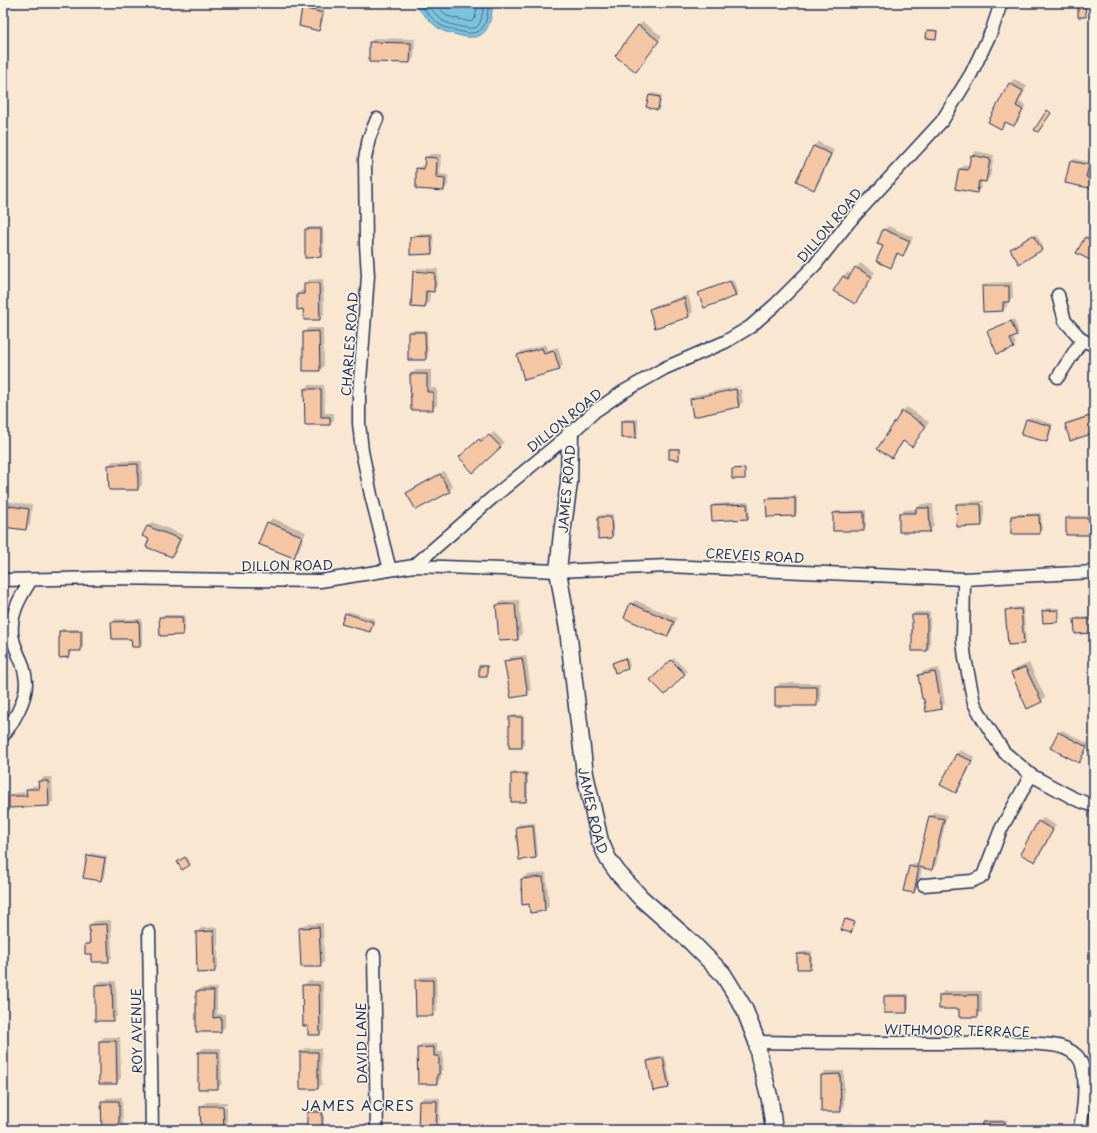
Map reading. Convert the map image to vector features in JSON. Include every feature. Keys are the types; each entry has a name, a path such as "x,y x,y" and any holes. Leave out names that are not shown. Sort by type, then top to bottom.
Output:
{"street":[{"name":"DILLON ROAD","path":"3,580 108,578 320,581 414,566 492,498 570,434 595,411 623,392 665,368 725,342 750,327 786,295 815,265 849,222 942,121 971,74 992,30 1001,3"},
{"name":"CHARLES ROAD","path":"377,119 369,138 365,159 368,276 359,394 359,423 362,451 371,495 390,570"},
{"path":"1058,295 1065,321 1082,340 1094,345"},
{"path":"1058,377 1082,340"},
{"name":"JAMES ROAD","path":"570,434 569,483 558,570 568,630 586,774 602,847 618,873 641,898 691,942 723,974 744,1008 757,1042 770,1100 774,1130"},
{"name":"CREVEIS ROAD","path":"414,566 558,570 667,566 964,579 1094,572"},
{"path":"964,579 963,641 974,703 988,728 1004,752 1031,775 1075,799 1094,806"},
{"path":"3,736 8,730 25,693 26,683 24,668 15,646 12,634 12,625 18,601 31,580"},
{"path":"924,885 972,881 982,876 1001,829 1031,775"},
{"name":"ROY AVENUE","path":"149,932 152,1130"},
{"name":"DAVID LANE","path":"374,955 377,1130"},
{"name":"WITHMOOR TERRACE","path":"757,1042 992,1043 1054,1045 1068,1049 1078,1057 1084,1075 1084,1091 1079,1130"}],"water":[{"path":"413,3 493,3 490,20 485,31 481,35 475,37 467,37 439,29"}],"building":[{"path":"1085,3 1086,17 1078,17 1078,4"},
{"path":"302,8 323,13 319,31 299,26"},
{"path":"638,25 659,41 636,72 615,56"},
{"path":"927,30 937,31 936,39 926,38"},
{"path":"369,42 411,43 410,63 369,62"},
{"path":"1009,83 1023,91 1016,106 1023,110 1014,126 1005,122 1001,129 988,122"},
{"path":"649,95 660,97 658,110 646,107"},
{"path":"1047,110 1051,113 1038,132 1034,130"},
{"path":"813,146 831,154 814,190 796,181"},
{"path":"971,155 990,159 986,182 979,181 977,193 955,189 959,169 968,170"},
{"path":"425,157 437,158 436,178 445,179 444,191 416,189 416,168 424,169"},
{"path":"1070,161 1089,165 1086,177 1094,179 1094,189 1065,183"},
{"path":"305,229 321,229 321,257 305,258"},
{"path":"883,229 910,241 903,256 897,253 891,268 876,261 883,246 877,244"},
{"path":"1033,235 1042,250 1019,264 1010,249"},
{"path":"431,236 432,254 410,255 410,237"},
{"path":"1085,237 1094,242 1094,262 1076,253"},
{"path":"855,267 872,277 855,304 833,291 843,276 848,279"},
{"path":"413,271 435,273 434,292 426,291 425,308 411,307"},
{"path":"730,281 736,296 704,308 698,293"},
{"path":"304,283 319,283 320,320 304,320 303,309 297,310 297,294 304,294"},
{"path":"982,286 1009,286 1009,302 1003,302 1003,311 983,312"},
{"path":"684,298 689,317 655,328 649,309"},
{"path":"1011,321 1017,336 1010,339 1014,348 997,354 987,331"},
{"path":"319,331 320,371 303,371 303,332"},
{"path":"408,332 425,332 426,360 408,360"},
{"path":"542,348 544,354 554,351 560,370 524,380 517,355"},
{"path":"410,374 427,374 427,392 433,392 433,410 411,410"},
{"path":"304,389 321,389 321,417 330,417 330,425 305,425"},
{"path":"736,389 739,407 693,417 690,399"},
{"path":"902,411 926,426 912,447 903,441 892,458 877,449"},
{"path":"1090,416 1094,433 1070,441 1065,424"},
{"path":"1026,419 1051,426 1047,442 1021,435"},
{"path":"621,421 635,421 636,438 621,438"},
{"path":"489,435 501,447 473,473 459,457 479,439 481,442"},
{"path":"669,449 679,449 679,460 669,459"},
{"path":"138,464 138,490 109,490 108,465"},
{"path":"745,468 745,479 732,479 732,469"},
{"path":"440,474 450,492 416,510 406,493"},
{"path":"795,498 795,516 767,517 766,499"},
{"path":"747,504 748,519 712,521 711,506"},
{"path":"956,504 981,504 982,526 957,527"},
{"path":"3,505 29,509 26,530 3,527"},
{"path":"916,508 929,508 930,532 899,532 899,513 916,513"},
{"path":"864,512 864,531 833,531 833,513"},
{"path":"1039,515 1040,534 1011,534 1011,516"},
{"path":"598,517 611,517 612,538 598,539"},
{"path":"1066,518 1094,518 1094,535 1066,535"},
{"path":"267,522 302,536 294,558 258,544"},
{"path":"147,526 180,539 172,557 146,547 149,539 142,536"},
{"path":"630,603 674,622 667,637 624,618"},
{"path":"515,604 518,640 499,641 496,605"},
{"path":"1021,609 1024,644 1008,645 1005,610"},
{"path":"1058,610 1058,622 1043,623 1042,611"},
{"path":"345,613 373,622 370,632 341,624"},
{"path":"912,615 927,615 927,651 912,651"},
{"path":"159,617 182,617 183,635 160,636"},
{"path":"1074,619 1094,619 1094,633 1075,634"},
{"path":"139,621 140,647 132,647 131,639 112,639 111,622"},
{"path":"59,631 81,631 81,651 69,651 69,657 59,658"},
{"path":"522,658 528,695 511,698 504,661"},
{"path":"625,658 628,669 615,673 612,663"},
{"path":"671,660 685,674 665,695 650,680"},
{"path":"479,666 487,666 487,677 479,677"},
{"path":"1025,667 1042,702 1027,709 1011,673"},
{"path":"935,672 942,709 926,712 918,675"},
{"path":"775,687 817,687 817,706 775,706"},
{"path":"509,717 522,717 522,748 509,748"},
{"path":"1058,732 1087,747 1079,763 1050,748"},
{"path":"956,754 972,761 956,793 940,785"},
{"path":"511,774 526,774 526,802 511,802"},
{"path":"38,781 48,781 49,806 9,808 9,796 27,796 26,789 39,789"},
{"path":"929,816 944,819 932,870 919,867 914,893 903,891 909,866 917,868"},
{"path":"1038,821 1053,830 1035,862 1020,854"},
{"path":"533,825 536,858 519,860 516,827"},
{"path":"87,855 105,858 101,881 83,878"},
{"path":"185,857 190,865 182,870 177,862"},
{"path":"543,877 545,911 530,913 529,904 522,905 521,879"},
{"path":"845,919 855,922 851,933 841,930"},
{"path":"107,924 109,962 92,962 92,954 85,954 85,944 90,944 89,925"},
{"path":"319,927 321,967 301,967 299,928"},
{"path":"214,931 215,972 197,973 196,932"},
{"path":"797,954 810,954 810,969 797,969"},
{"path":"415,980 433,980 433,1016 416,1016"},
{"path":"112,984 113,1021 95,1021 95,985"},
{"path":"302,985 319,985 320,1035 308,1035 308,1026 303,1026"},
{"path":"196,991 214,991 213,1018 221,1017 221,1032 196,1032"},
{"path":"939,995 978,995 978,1017 959,1017 959,1009 939,1009"},
{"path":"884,996 907,996 907,1013 884,1013"},
{"path":"99,1041 116,1041 117,1084 99,1084"},
{"path":"434,1047 434,1056 439,1056 439,1074 437,1075 437,1084 418,1084 417,1048"},
{"path":"198,1052 218,1052 218,1089 198,1089"},
{"path":"300,1052 318,1052 318,1089 300,1089"},
{"path":"663,1058 669,1088 653,1091 647,1061"},
{"path":"840,1074 841,1112 821,1112 821,1075"},
{"path":"101,1101 119,1101 119,1130 102,1130"},
{"path":"419,1101 437,1101 436,1130 418,1130"},
{"path":"200,1106 223,1106 224,1130 201,1130"},
{"path":"307,1112 322,1112 322,1130 307,1130"},
{"path":"982,1122 1005,1122 1005,1130 982,1130"},
{"path":"849,1127 849,1130 831,1130 831,1129"}],"district":[{"name":"JAMES ACRES","path":"358,1105"}]}
